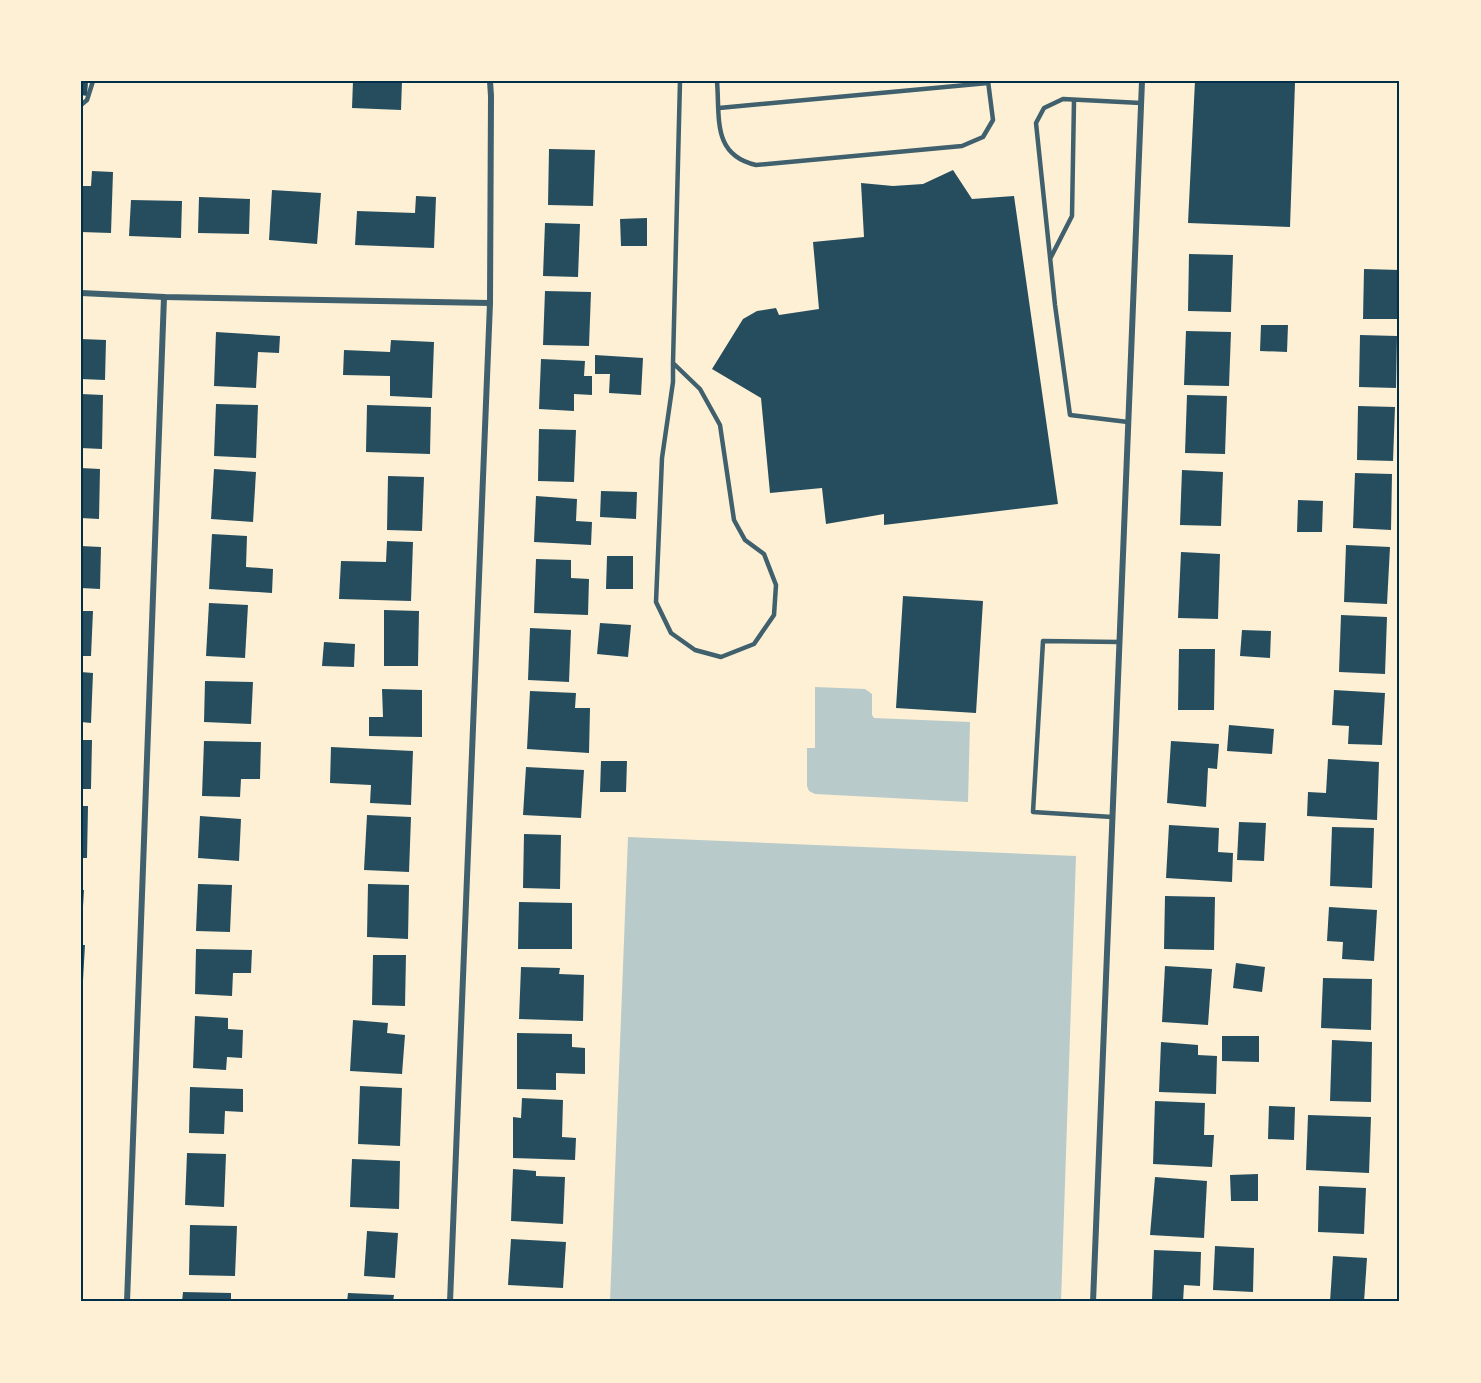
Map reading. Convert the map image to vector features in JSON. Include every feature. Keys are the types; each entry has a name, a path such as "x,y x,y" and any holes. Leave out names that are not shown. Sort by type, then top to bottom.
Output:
{"street":[{"path":"450,1302 490,303 490,81"},
{"path":"1093,1302 1142,81"},
{"path":"81,293 164,297 490,303"},
{"path":"127,1302 164,297"}],"lane":[{"path":"81,105 87,100 93,81"},
{"path":"673,363 700,389 720,425 734,520 745,540 764,554 777,585 774,615 754,644 721,657 695,650 670,633 656,602 662,459 673,382 673,363 680,81"},
{"path":"717,81 720,131 725,147 742,162 756,165 962,146 983,137 993,120 988,82 719,108"},
{"path":"1128,422 1070,415 1036,123 1044,108 1063,99 1141,103"},
{"path":"1050,258 1072,216 1074,100"},
{"path":"1112,817 1033,812 1043,641 1119,642"}],"shaded area":[{"path":"815,687 865,689 872,694 874,718 970,722 968,802 815,794 809,791 807,748 815,748"},
{"path":"628,837 1076,856 1061,1302 610,1302"}],"building":[{"path":"81,81 88,81 87,96 81,95"},
{"path":"353,81 402,81 401,110 352,108"},
{"path":"1195,81 1295,83 1290,227 1188,223"},
{"path":"549,149 595,150 593,206 548,205"},
{"path":"953,170 972,199 1014,196 1058,504 884,525 884,514 826,524 822,488 770,493 761,398 712,369 743,319 757,311 776,308 779,315 819,309 813,242 864,237 861,183 893,186 923,184"},
{"path":"92,171 113,172 111,233 81,232 81,186 91,186"},
{"path":"272,190 321,193 317,244 269,240"},
{"path":"416,196 436,197 434,248 355,245 357,211 415,213"},
{"path":"199,197 250,199 249,234 198,233"},
{"path":"131,200 182,201 181,238 129,236"},
{"path":"647,218 647,246 621,246 620,219"},
{"path":"545,223 580,224 578,277 543,276"},
{"path":"1189,254 1233,255 1231,312 1188,311"},
{"path":"1364,269 1400,270 1399,319 1363,319"},
{"path":"545,291 591,292 589,346 543,345"},
{"path":"1261,325 1288,325 1287,352 1260,351"},
{"path":"1186,331 1231,332 1229,386 1184,385"},
{"path":"216,332 280,336 279,353 258,352 256,388 214,386"},
{"path":"1360,335 1397,336 1396,388 1359,387"},
{"path":"81,339 106,340 105,380 81,379"},
{"path":"391,340 434,342 432,398 390,396 390,376 343,375 344,350 390,352"},
{"path":"595,355 643,358 641,395 609,393 610,374 595,374"},
{"path":"541,359 585,361 584,376 592,376 592,395 574,394 574,411 539,409"},
{"path":"81,394 103,395 102,449 81,448"},
{"path":"1187,395 1227,396 1225,454 1185,453"},
{"path":"216,404 258,405 256,458 214,456"},
{"path":"367,405 431,407 430,454 366,452"},
{"path":"1358,406 1395,407 1393,461 1357,460"},
{"path":"539,429 576,430 574,482 538,481"},
{"path":"81,468 100,469 99,519 81,518"},
{"path":"214,469 256,472 253,522 211,519"},
{"path":"1182,470 1223,472 1221,526 1180,525"},
{"path":"1355,473 1392,474 1391,530 1353,528"},
{"path":"388,476 424,477 422,531 387,530"},
{"path":"601,491 637,492 636,519 600,517"},
{"path":"536,496 577,499 576,521 592,522 591,545 534,542"},
{"path":"1298,500 1323,501 1322,532 1297,532"},
{"path":"212,534 247,536 246,567 273,569 272,593 209,589"},
{"path":"387,541 413,542 411,601 339,599 341,561 386,562"},
{"path":"1346,545 1390,547 1387,604 1344,602"},
{"path":"81,546 101,547 100,589 81,588"},
{"path":"1181,552 1220,554 1218,619 1178,618"},
{"path":"607,556 633,556 633,589 606,589"},
{"path":"536,559 571,560 571,578 589,579 588,615 534,613"},
{"path":"903,596 983,601 976,713 896,708"},
{"path":"209,603 248,605 245,658 206,656"},
{"path":"384,610 419,611 418,666 384,666"},
{"path":"81,611 93,611 91,656 81,656"},
{"path":"1341,615 1387,617 1385,674 1339,672"},
{"path":"600,623 631,625 628,657 597,654"},
{"path":"530,628 571,630 569,682 528,680"},
{"path":"1242,630 1271,631 1270,658 1240,656"},
{"path":"324,642 355,644 354,667 322,666"},
{"path":"1179,649 1215,649 1214,710 1178,710"},
{"path":"81,672 93,673 91,723 81,722"},
{"path":"205,681 253,682 251,724 204,722"},
{"path":"382,689 422,690 422,737 369,736 369,717 383,717"},
{"path":"1334,690 1385,693 1382,745 1348,744 1349,726 1332,725"},
{"path":"530,691 576,693 575,708 590,708 589,753 527,749"},
{"path":"1229,725 1274,729 1272,754 1227,751"},
{"path":"81,740 92,740 91,789 81,789"},
{"path":"204,741 261,742 260,779 241,779 240,797 202,796"},
{"path":"1171,741 1219,744 1217,769 1208,768 1206,807 1167,803"},
{"path":"331,747 413,751 411,805 370,803 371,785 330,783"},
{"path":"1328,759 1379,762 1377,820 1307,816 1308,792 1326,793"},
{"path":"601,761 627,761 626,792 600,792"},
{"path":"526,767 584,770 581,818 523,815"},
{"path":"81,806 88,806 87,858 81,858"},
{"path":"367,815 411,817 409,872 364,870"},
{"path":"200,816 241,819 239,861 198,858"},
{"path":"1239,822 1266,823 1264,861 1237,860"},
{"path":"1169,825 1219,828 1218,852 1233,853 1232,882 1166,878"},
{"path":"1332,827 1374,828 1372,888 1330,886"},
{"path":"524,834 561,835 560,889 523,888"},
{"path":"198,884 232,885 230,932 196,931"},
{"path":"368,884 409,885 408,939 367,937"},
{"path":"81,890 84,890 83,906 81,906"},
{"path":"1165,896 1215,897 1214,950 1164,949"},
{"path":"519,902 572,903 572,949 518,949"},
{"path":"1329,907 1377,910 1374,961 1342,959 1343,942 1327,941"},
{"path":"81,945 85,945 83,980 81,980"},
{"path":"196,949 252,950 251,973 233,973 232,996 195,994"},
{"path":"373,955 406,955 405,1006 372,1005"},
{"path":"1236,963 1265,967 1262,992 1233,988"},
{"path":"1165,966 1212,969 1208,1025 1162,1022"},
{"path":"521,967 560,968 559,974 584,975 583,1021 519,1019"},
{"path":"1323,978 1372,979 1371,1030 1321,1028"},
{"path":"195,1016 228,1018 228,1029 243,1030 242,1058 227,1057 226,1070 193,1068"},
{"path":"353,1020 388,1023 387,1033 405,1035 402,1074 350,1071"},
{"path":"517,1033 572,1034 572,1047 585,1048 585,1074 556,1073 556,1090 517,1089"},
{"path":"1222,1036 1259,1036 1259,1062 1222,1061"},
{"path":"1332,1040 1372,1042 1371,1102 1330,1101"},
{"path":"1161,1042 1198,1045 1198,1055 1217,1056 1216,1094 1159,1092"},
{"path":"360,1086 402,1088 400,1146 358,1144"},
{"path":"190,1087 243,1089 243,1112 225,1111 224,1134 189,1133"},
{"path":"522,1098 563,1100 562,1137 576,1138 575,1160 513,1158 513,1117 521,1118"},
{"path":"1155,1101 1205,1103 1204,1135 1214,1135 1212,1167 1153,1164"},
{"path":"1269,1106 1295,1107 1294,1140 1268,1139"},
{"path":"1308,1115 1371,1117 1369,1173 1306,1170"},
{"path":"187,1153 226,1154 224,1207 185,1205"},
{"path":"352,1159 400,1161 399,1209 350,1207"},
{"path":"513,1169 536,1171 536,1176 565,1177 563,1224 511,1221"},
{"path":"1258,1174 1258,1201 1231,1201 1230,1175"},
{"path":"1155,1177 1207,1181 1204,1238 1150,1235"},
{"path":"1319,1186 1366,1188 1364,1234 1318,1232"},
{"path":"190,1225 237,1226 235,1276 189,1275"},
{"path":"367,1231 398,1233 395,1278 364,1276"},
{"path":"511,1239 566,1242 563,1288 508,1285"},
{"path":"1215,1246 1254,1248 1253,1292 1213,1290"},
{"path":"1154,1250 1201,1252 1200,1286 1184,1285 1183,1302 1152,1300"},
{"path":"1333,1256 1367,1258 1364,1302 1330,1302"},
{"path":"183,1292 231,1293 231,1302 182,1302"},
{"path":"348,1293 394,1295 393,1302 347,1302"},
{"path":"578,1300 607,1300 607,1302 578,1302"}]}
